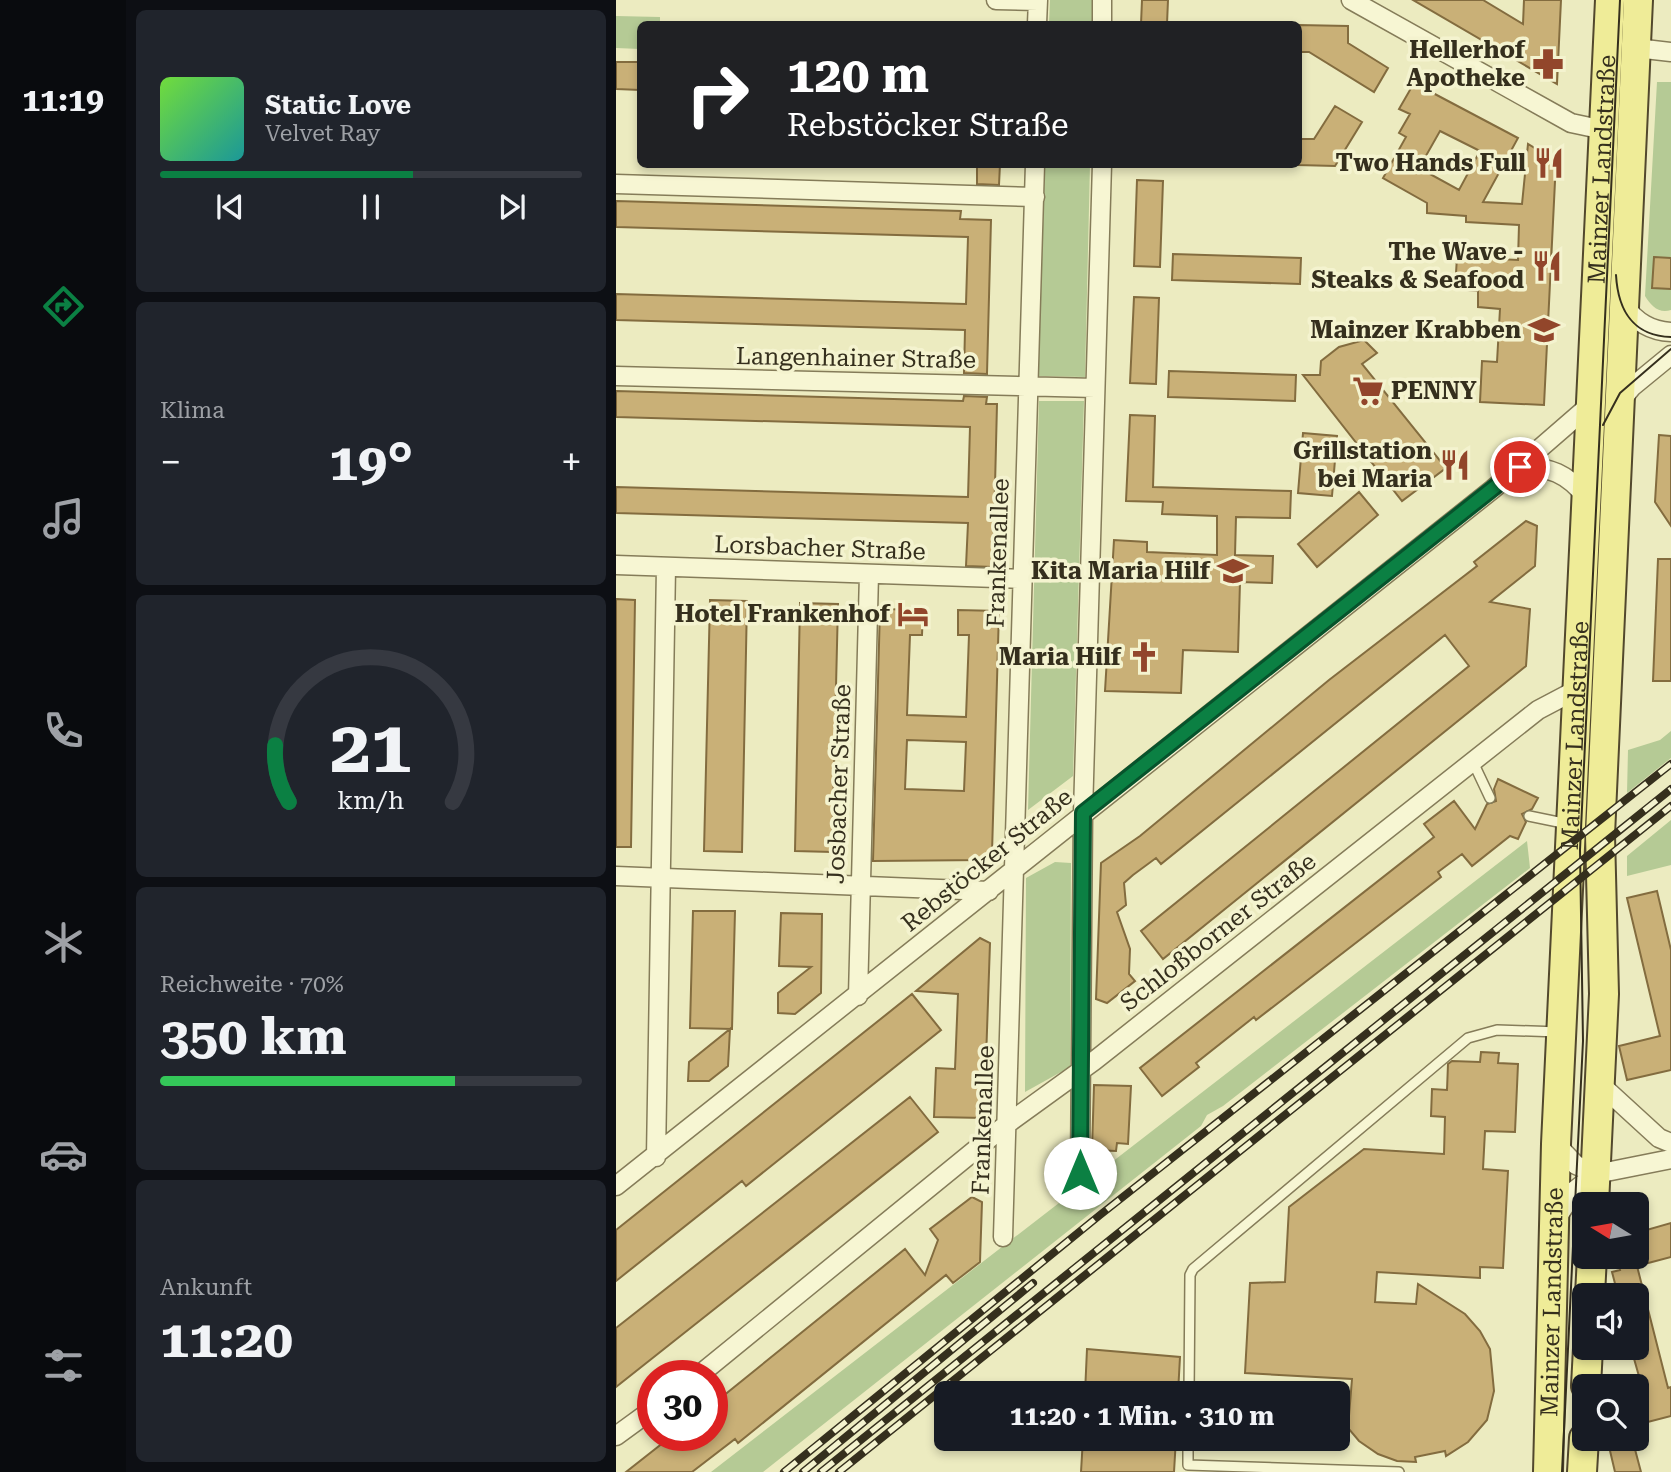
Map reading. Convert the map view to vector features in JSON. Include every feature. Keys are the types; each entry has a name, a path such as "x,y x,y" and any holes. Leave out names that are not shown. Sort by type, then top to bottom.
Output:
{"main road":[{"name":"Mainzer Landstraße","path":"1548,1472 1556,1144 1586,497 1584,418 1610,0"},
{"name":"Mainzer Landstraße","path":"1595,1192 1605,957 1600,835 1638,0"},
{"name":"Mainzer Landstraße","path":"1582,1472 1583,1451"}],"street":[{"path":"996,0 1038,1 1037,21"},
{"path":"1102,0 1102,21"},
{"path":"1352,0 1571,123 1604,130"},
{"path":"1636,48 1671,52"},
{"name":"Frankenallee","path":"1003,1237 1035,168"},
{"path":"1080,1173 1083,813 1092,581 1102,168"},
{"path":"616,184 1035,197"},
{"path":"1624,306 1635,320 1646,326 1671,331"},
{"path":"1620,402 1632,387 1671,355"},
{"name":"Langenhainer Straße","path":"616,376 1095,388"},
{"path":"1584,418 1617,463"},
{"name":"Rebstöcker Straße","path":"616,1186 656,1157 1083,813 1584,418"},
{"path":"1520,467 1544,468 1561,473 1586,497"},
{"name":"Lorsbacher Straße","path":"616,565 1022,579"},
{"path":"656,1157 666,567"},
{"name":"Josbacher Straße","path":"858,996 869,574"},
{"name":"Schloßborner Straße","path":"718,1360 1007,1124 1080,1071 1538,710 1576,690"},
{"path":"616,876 989,891"},
{"path":"1600,1084 1659,1138 1671,1143"},
{"path":"1556,1144 1576,1165 1596,1174"},
{"path":"1553,1225 1575,1190 1596,1174 1671,1159"},
{"path":"616,1436 637,1421"}],"lane":[{"path":"1474,762 1490,798"},
{"path":"1529,816 1570,824"},
{"path":"1189,1381 1190,1275 1193,1269 1468,1038 1497,1030 1561,1032"},
{"path":"1188,1451 1188,1469 1399,1472"}],"green space":[{"path":"1050,0 1093,0 1093,21 1049,21"},
{"path":"616,16 660,17 660,21 637,21 637,49 616,48"},
{"path":"1657,82 1671,82 1671,310 1667,311 1656,308 1645,296"},
{"path":"1045,168 1090,168 1085,377 1038,376"},
{"path":"1039,401 1084,401 1073,776 1028,810"},
{"path":"1671,731 1671,758 1627,793 1628,750 1660,740"},
{"path":"1671,820 1671,865 1627,876 1627,856"},
{"path":"1527,841 1530,868 1223,1106 1207,1115 1201,1126 763,1472 711,1472"},
{"path":"1055,862 1071,863 1070,1067 1025,1092 1026,878"}],"building":[{"path":"1142,0 1168,0 1167,21 1141,21"},
{"path":"1413,0 1483,0 1523,24 1524,0 1561,0 1557,84"},
{"path":"1302,25 1348,26 1348,43 1388,68 1374,92 1309,52 1302,52"},
{"path":"616,62 637,62 637,90 616,89"},
{"path":"1414,83 1518,138 1483,202 1522,204 1528,144 1556,161 1544,405 1480,402 1482,361 1497,362 1500,309 1478,307 1478,291 1455,289 1457,257 1518,260 1519,225 1466,222 1466,216 1427,213 1427,203 1383,178 1406,137 1399,133 1410,114 1399,109","holes":["1440,131 1480,151 1459,190 1419,168"]},
{"path":"1335,106 1362,122 1335,166 1302,165 1302,139 1314,139"},
{"path":"977,168 1000,168 999,185 977,184"},
{"path":"1137,180 1163,181 1160,267 1134,266"},
{"path":"616,201 961,211 960,219 991,220 987,374 964,373 965,330 616,320 616,294 966,304 968,237 616,227"},
{"path":"1173,254 1301,258 1300,284 1172,280"},
{"path":"1654,257 1671,258 1671,289 1652,288"},
{"path":"1134,297 1159,298 1156,384 1130,383"},
{"path":"1364,340 1377,353 1362,364 1446,468 1402,501 1303,375 1320,375 1321,361 1339,347"},
{"path":"1169,371 1296,375 1295,401 1168,397"},
{"path":"616,391 963,401 964,396 987,397 986,404 997,404 993,567 966,566 968,523 616,513 616,487 968,497 970,427 616,417"},
{"path":"1130,415 1155,416 1153,487 1291,491 1290,518 1236,517 1235,555 1273,556 1272,583 1240,582 1238,652 1183,650 1181,693 1105,691 1114,540 1147,542 1147,552 1217,555 1217,516 1162,514 1163,502 1126,501"},
{"path":"1303,433 1337,436 1332,496 1298,493"},
{"path":"1659,435 1671,436 1671,526 1655,502"},
{"path":"1359,492 1378,515 1317,567 1298,544"},
{"path":"1526,521 1537,526 1535,566 1490,602 1530,609 1526,666 1163,959 1141,931 1469,666 1445,635 1161,864 1156,858 1133,875 1124,883 1126,905 1117,912 1130,949 1129,974 1135,981 1107,1003 1096,999 1101,863 1140,836 1329,680 1477,566 1474,562"},
{"path":"1658,559 1671,559 1671,681 1653,681"},
{"path":"616,599 635,600 631,847 616,847"},
{"path":"710,600 747,601 742,852 704,851"},
{"path":"800,603 838,604 832,852 795,851"},
{"path":"880,609 923,610 922,635 910,635 907,715 966,717 969,635 958,635 958,610 999,611 992,853 984,860 873,861","holes":["907,740 966,742 964,791 905,789"]},
{"path":"1498,779 1538,798 1532,809 1522,814 1526,822 1518,839 1510,836 1472,866 1462,854 1438,872 1441,877 1256,1020 1254,1017 1196,1063 1199,1067 1162,1096 1140,1068 1434,837 1424,824 1454,801 1475,829 1487,804 1496,801 1494,789"},
{"path":"1657,891 1671,950 1671,1070 1627,1080 1619,1046 1660,1036 1627,898"},
{"path":"693,911 735,911 732,1029 690,1028"},
{"path":"781,913 822,914 821,993 795,1014 778,1013 778,993 811,967 779,966"},
{"path":"980,938 990,943 984,1118 934,1117 936,1068 955,1069 958,994 916,991"},
{"path":"912,994 941,1030 746,1186 742,1181 616,1281 616,1230"},
{"path":"730,1029 728,1066 709,1081 688,1081 689,1062"},
{"path":"1481,1052 1499,1053 1498,1063 1518,1064 1515,1132 1485,1131 1483,1169 1508,1171 1503,1268 1480,1267 1480,1278 1377,1272 1375,1302 1416,1304 1418,1284 1465,1314 1480,1331 1490,1349 1494,1391 1487,1420 1468,1442 1446,1456 1445,1451 1415,1457 1416,1462 1397,1461 1378,1454 1359,1441 1350,1430 1352,1379 1245,1373 1250,1283 1285,1282 1289,1207 1364,1149 1444,1154 1445,1117 1431,1116 1432,1089 1447,1090 1448,1064 1452,1061 1480,1062"},
{"path":"1094,1085 1131,1086 1128,1144 1117,1143 1116,1151 1092,1150"},
{"path":"910,1097 938,1132 650,1360 637,1360 637,1370 616,1387 616,1328"},
{"path":"972,1197 982,1202 980,1262 953,1283 946,1275 738,1443 735,1439 728,1444 728,1392 905,1249 925,1275 938,1240 930,1229"},
{"path":"1671,1223 1671,1257 1649,1263 1649,1229"},
{"path":"1638,1269 1641,1283 1615,1283 1612,1272"},
{"path":"1649,1313 1668,1388 1671,1387 1671,1416 1649,1422 1649,1374 1638,1374 1634,1360 1649,1360"},
{"path":"1087,1349 1180,1357 1179,1381 1086,1381"},
{"path":"653,1451 719,1451 692,1472 626,1472"},
{"path":"1082,1451 1175,1451 1174,1472 1081,1472"},
{"path":"1610,1451 1635,1451 1641,1472 1615,1472"}],"tram line":[{"path":"1562,1472 1583,1041 1580,850 1620,0"},
{"path":"1616,275 1620,299 1630,319 1647,332 1671,337"},
{"path":"1603,425 1620,393 1671,349"}],"railway":[{"path":"784,1472 1100,1215 1671,764"},
{"path":"821,1472 1671,789"},
{"path":"839,1472 1671,806"},
{"path":"803,1472 1033,1283"}],"place":[{"name":"Hellerhof Apotheke","path":"1548,64"},
{"name":"Two Hands Full","path":"1549,163"},
{"name":"The Wave - Steaks & Seafood","path":"1547,266"},
{"name":"Mainzer Krabben","path":"1544,330"},
{"name":"PENNY","path":"1368,391"},
{"name":"Grillstation bei Maria","path":"1455,465"},
{"name":"Kita Maria Hilf","path":"1233,571"},
{"name":"Hotel Frankenhof","path":"913,614"},
{"name":"Maria Hilf","path":"1144,657"}],"route":[{"path":"1080,1173 1083,813 1520,467"}]}
